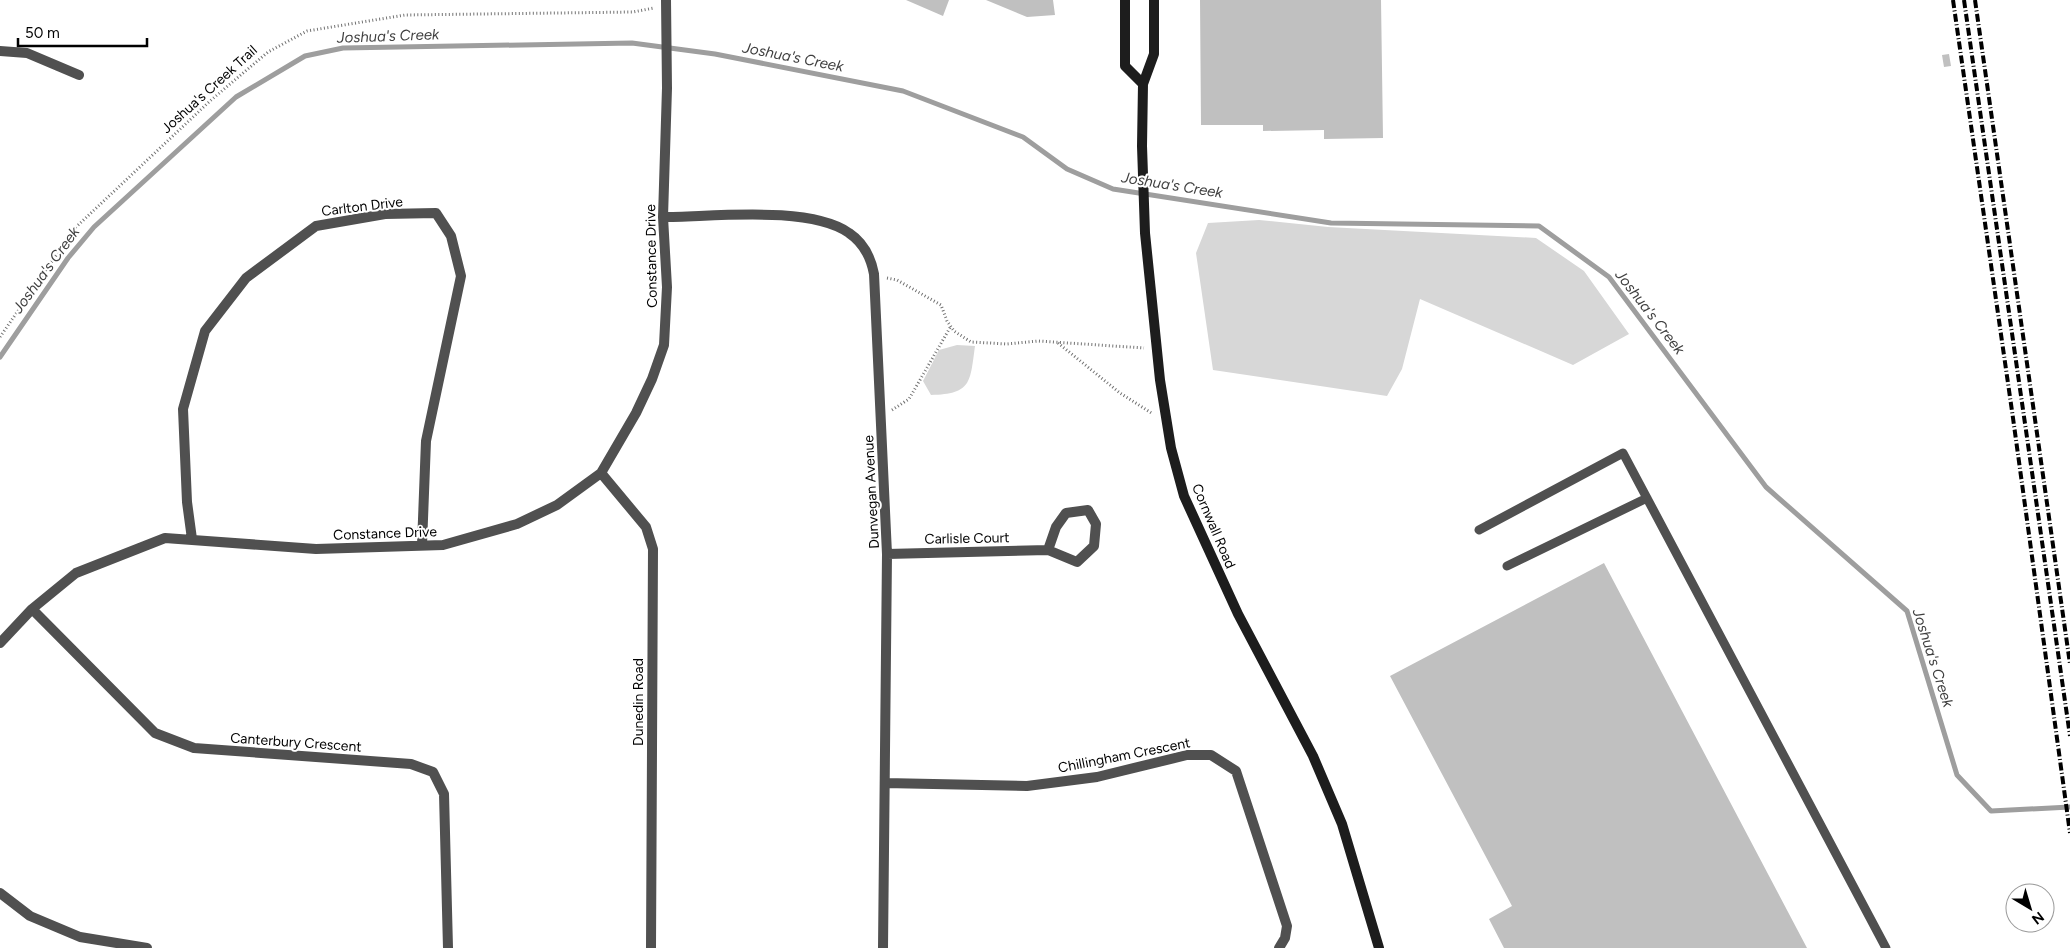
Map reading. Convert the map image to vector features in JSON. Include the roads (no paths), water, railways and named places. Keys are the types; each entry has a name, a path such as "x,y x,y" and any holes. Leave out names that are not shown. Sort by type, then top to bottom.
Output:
{"main road":[{"path":"1125,0 1125,66 1143,84"},
{"name":"Cornwall Road","path":"1154,0 1154,54 1143,84 1142,146 1145,233 1167,424 1184,496 1238,614 1313,756 1342,824 1379,948"}],"street":[{"name":"Constance Drive","path":"0,643 32,609 76,573 166,538 192,538 316,549 443,545 517,524 557,505 601,473 636,413 652,380 664,345 668,287 663,217 667,88 666,1"},
{"path":"0,51 27,53 79,74"},
{"name":"Carlton Drive","path":"192,538 187,502 183,409 205,331 246,278 316,226 385,214 436,213 451,236 461,276 426,440 422,545"},
{"name":"Dunvegan Avenue","path":"663,217 784,215 810,218 849,232 861,243 871,258 874,274 887,554 883,948"},
{"name":"Dunedin Road","path":"601,473 646,527 653,549 651,948"},
{"name":"Carlisle Court","path":"887,554 1048,550 1077,562 1094,546 1096,524 1088,510 1066,513 1056,527 1048,550"},
{"name":"Canterbury Crescent","path":"32,609 154,733 194,748 411,764 433,772 444,794 448,948"},
{"name":"Chillingham Crescent","path":"885,783 1027,786 1097,777 1187,755 1211,755 1236,771 1287,926 1279,948"},
{"path":"0,893 30,916 80,937 148,948"}],"lane":[{"path":"1479,530 1623,453 1886,948"},
{"path":"1507,566 1647,498"}],"waterway":[{"name":"Joshua's Creek","path":"0,357 68,258 94,227 236,97 305,56 343,48 632,43 715,54 903,91 1023,137 1067,169 1113,189 1331,223 1539,226 1609,277 1766,487 1907,611 1957,775 1991,811 2070,807"}],"railway":[{"path":"1953,0 2070,833"},
{"path":"1964,0 2070,736"},
{"path":"1975,0 2070,664"}]}
